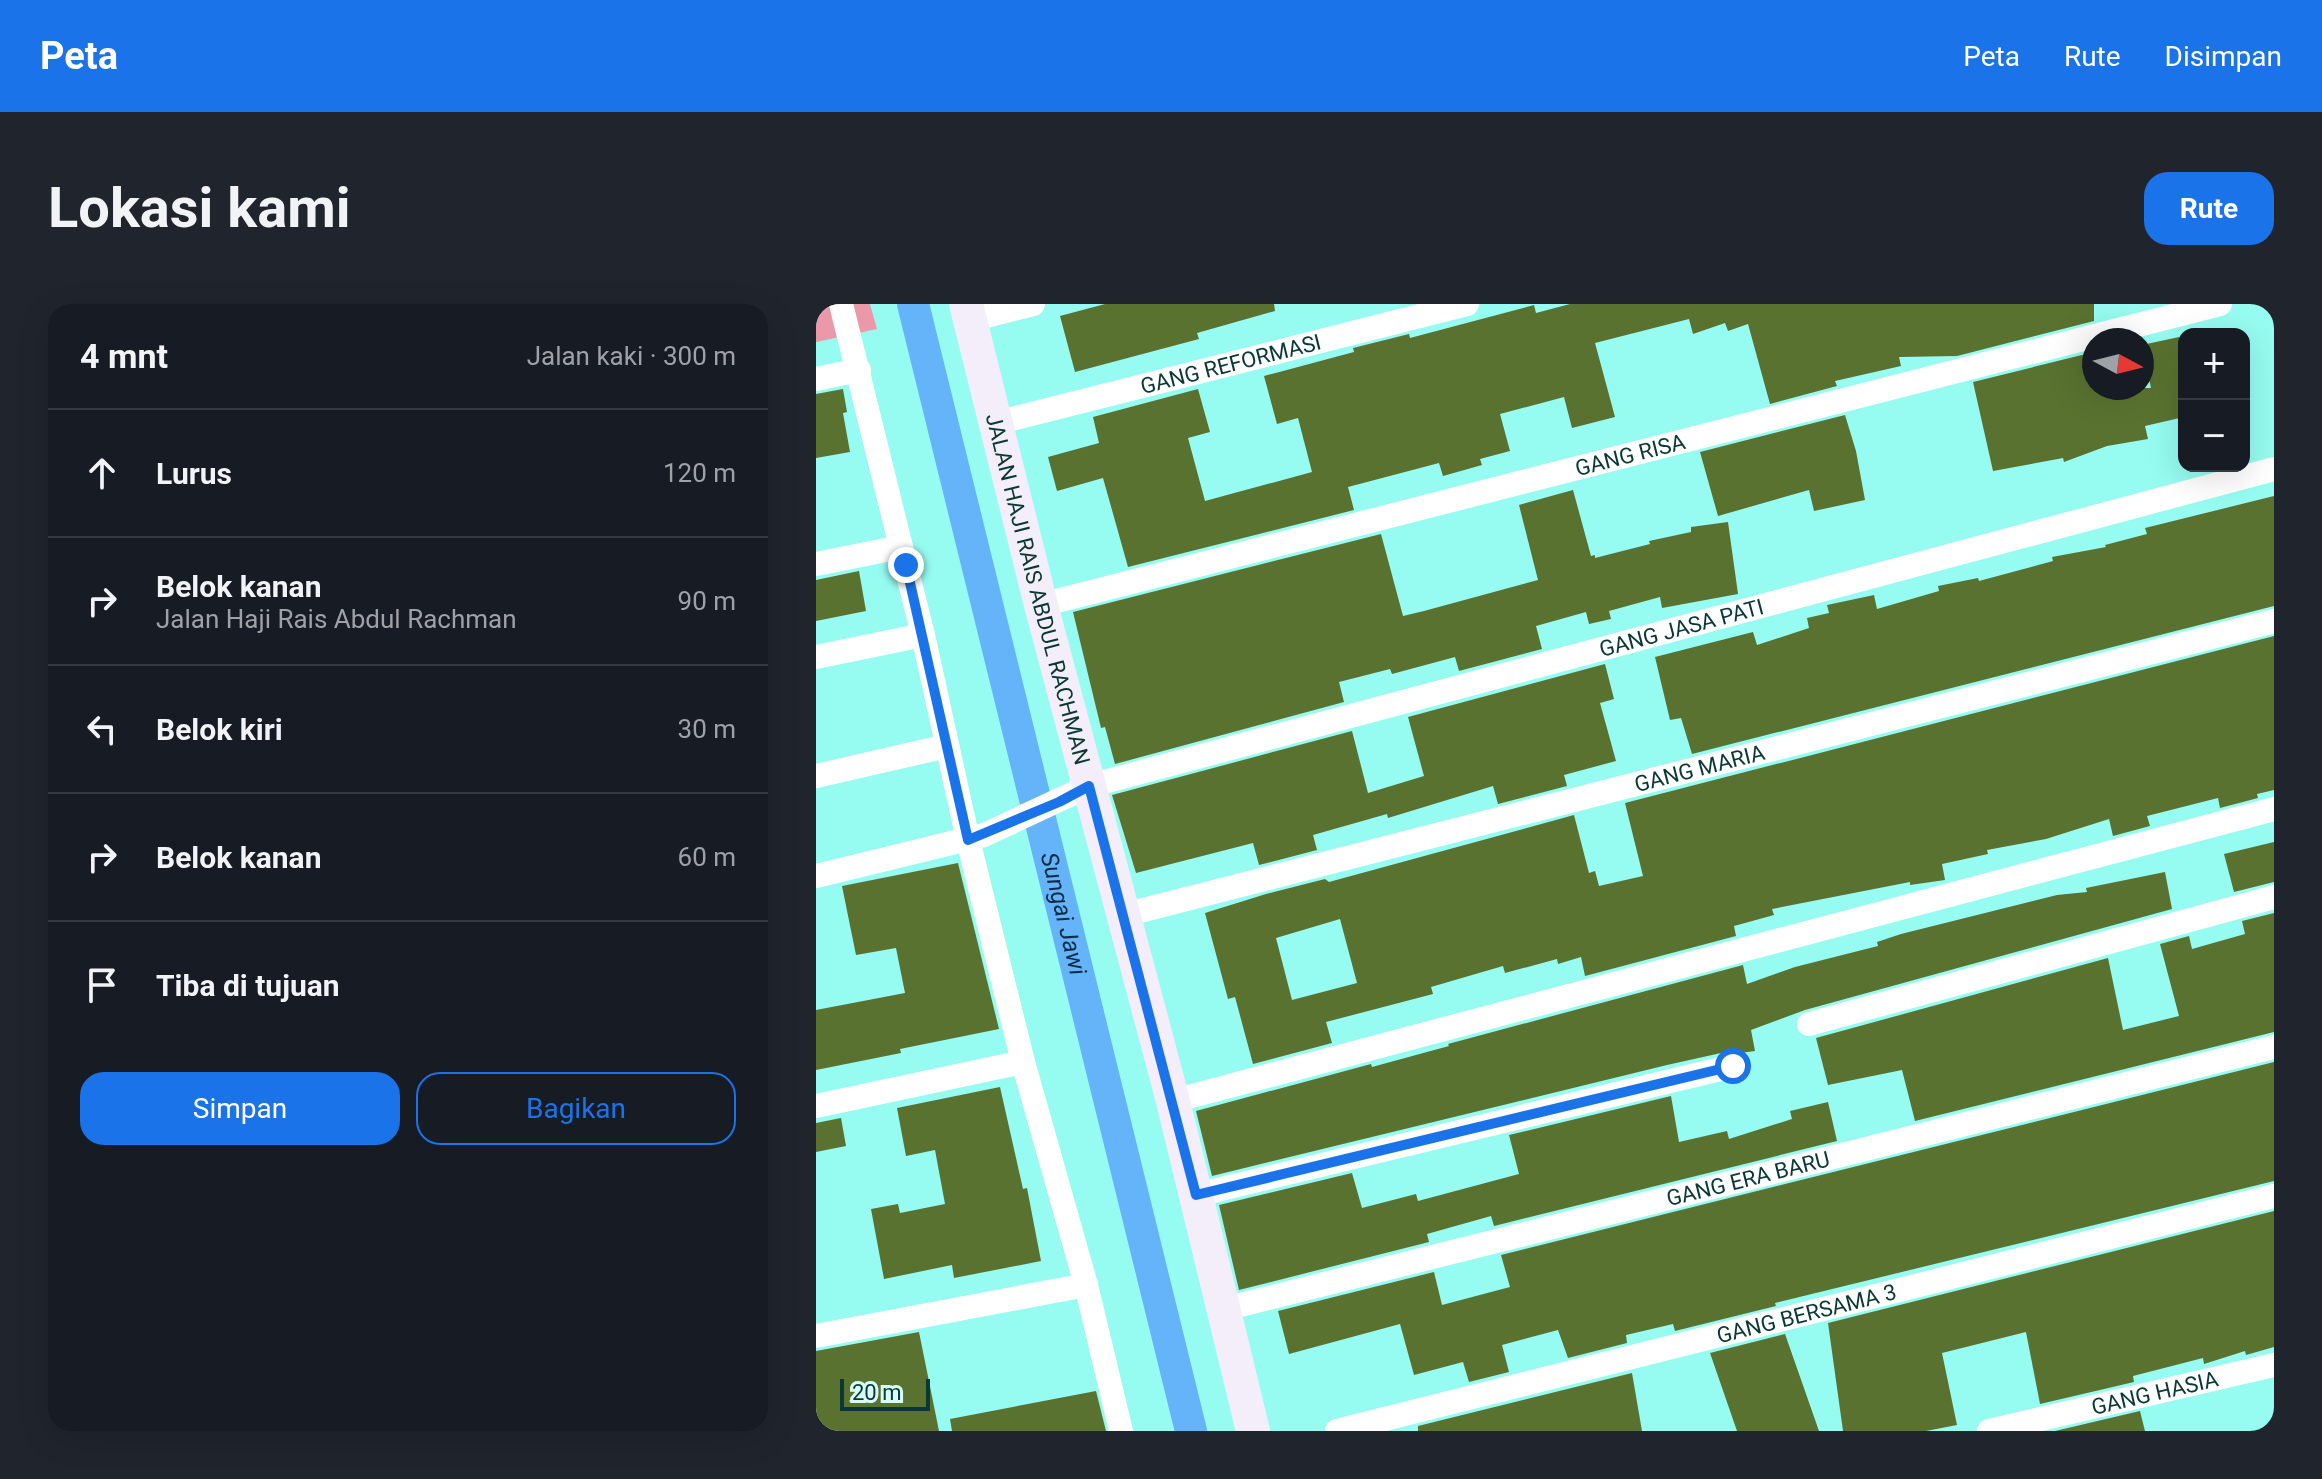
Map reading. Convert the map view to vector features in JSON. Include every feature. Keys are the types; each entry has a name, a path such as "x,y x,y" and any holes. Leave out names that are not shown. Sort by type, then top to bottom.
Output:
{"street":[{"path":"841,304 923,635 947,746 976,837 1023,1062 1086,1285 1121,1431"},
{"path":"968,312 1033,304"},
{"name":"GANG REFORMASI","path":"996,423 1467,304"},
{"name":"GANG RISA","path":"1041,605 2220,304"},
{"name":"JALAN HAJI RAIS ABDUL RACHMAN","path":"968,312 1041,605 1173,1101 1253,1431"},
{"path":"816,379 859,370"},
{"name":"GANG JASA PATI","path":"816,876 976,837 1089,786 2274,469"},
{"path":"816,564 901,547"},
{"name":"GANG MARIA","path":"1124,915 2274,621"},
{"path":"816,657 923,635"},
{"path":"816,776 947,746"},
{"path":"1173,1101 2274,809"},
{"path":"1809,1024 2274,897"},
{"name":"GANG ERA BARU","path":"1224,1309 2274,1047"},
{"path":"816,1106 1023,1062"},
{"path":"1196,1195 1733,1066"},
{"name":"GANG BERSAMA 3","path":"1337,1431 2274,1196"},
{"path":"816,1336 1086,1285"},
{"name":"GANG HASIA","path":"1989,1431 2274,1365"}],"shaded area":[{"path":"816,304 870,304 877,329 816,342"}],"building":[{"path":"1105,304 1274,304 1275,311 1197,333 1199,339 1075,372 1060,316"},
{"path":"1570,304 2094,304 2094,321 1957,356 1899,357 1901,366 1835,381 1837,386 1770,404 1748,324 1728,331 1725,323 1693,334 1689,319 1595,343 1615,417 1572,428 1564,397 1500,414 1510,451 1480,459 1482,465 1443,476 1439,463 1348,487 1354,510 1128,567 1103,478 1057,491 1048,457 1099,443 1093,417 1198,389 1210,432 1188,438 1205,501 1312,472 1298,418 1277,424 1264,376 1409,334 1410,338 1534,305 1536,313"},
{"path":"2178,337 2178,418 2145,426 2148,439 2107,446 2064,462 2063,458 1993,471 1973,382 2082,355 2082,400 2154,400 2154,342"},
{"path":"843,389 847,412 843,413 850,452 816,458 816,394"},
{"path":"1845,415 1856,451 1865,500 1814,511 1809,490 1718,516 1700,452"},
{"path":"1573,490 1591,556 1595,555 1595,558 1691,532 1691,527 1728,522 1738,594 1662,608 1660,597 1609,611 1611,619 1589,624 1586,612 1536,626 1542,649 1459,671 1455,657 1392,674 1390,669 1339,682 1344,702 1115,764 1105,727 1101,728 1073,612 1381,534 1403,616 1424,611 1538,580 1519,505"},
{"path":"2274,496 2274,606 1692,754 1681,718 1670,720 1655,657 1753,632 1757,645 1809,628 1807,618 1829,613 1827,605 1874,595 1877,609 1939,591 1938,586 1978,578 1979,581 2053,561 2052,557 2106,547 2147,534 2145,528"},
{"path":"859,571 866,611 816,621 816,580"},
{"path":"2274,636 2274,790 2257,794 2258,798 2220,808 2218,798 2147,816 2150,826 2113,836 2109,819 2046,839 1987,850 1988,854 1942,864 1945,880 1910,885 1910,882 1772,909 1774,915 1734,926 1736,936 1585,976 1581,957 1558,964 1557,959 1505,973 1503,966 1431,987 1433,994 1326,1022 1332,1043 1253,1064 1235,997 1228,999 1205,913 1266,894 1325,879 1329,882 1574,815 1589,873 1595,871 1599,886 1643,876 1625,803","holes":["1340,919 1357,983 1292,1000 1276,938"]},
{"path":"1605,664 1614,699 1600,703 1616,761 1564,775 1567,786 1498,804 1493,786 1388,818 1387,814 1313,835 1317,850 1259,865 1253,843 1136,873 1112,795 1352,731 1368,793 1424,776 1408,717"},
{"path":"2274,842 2274,882 2234,892 2224,854"},
{"path":"958,863 999,1029 816,1070 816,1010 905,993 896,948 856,955 842,886"},
{"path":"2165,872 2172,909 1805,1010 1751,1030 1755,1051 1730,1051 1667,1065 1212,1176 1196,1111 1371,1064 1372,1067 1743,965 1747,984 1795,967 1878,946 1877,942 1901,934 2057,895 2087,892 2086,888"},
{"path":"2274,913 2274,1032 1915,1121 1902,1070 1828,1085 1816,1038 2108,958 2123,1030 2179,1016 2160,944 2189,936 2192,949 2245,934 2242,921"},
{"path":"2274,1062 2274,1181 1775,1303 1776,1306 1675,1331 1673,1324 1626,1335 1627,1343 1568,1358 1558,1330 1502,1345 1509,1372 1469,1382 1463,1362 1414,1375 1400,1324 1289,1354 1278,1311 1434,1272 1442,1305 1510,1287 1501,1255"},
{"path":"1000,1087 1023,1189 1027,1188 1041,1261 954,1278 952,1265 884,1279 871,1209 898,1204 900,1213 945,1204 935,1150 906,1156 897,1108"},
{"path":"1671,1096 1679,1142 1727,1131 1729,1139 1792,1119 1790,1111 1828,1102 1837,1141 1494,1226 1491,1216 1427,1234 1429,1242 1239,1290 1219,1205 1352,1173 1362,1208 1416,1194 1418,1201 1519,1174 1509,1135"},
{"path":"841,1118 846,1146 816,1152 816,1123"},
{"path":"2274,1211 2274,1347 2246,1355 2245,1351 2204,1364 2203,1358 2133,1376 2134,1382 2040,1404 2026,1332 1942,1353 1957,1425 1926,1431 1843,1431 1828,1323"},
{"path":"919,1332 939,1431 816,1431 816,1351"},
{"path":"1785,1334 1819,1431 1737,1431 1710,1353"},
{"path":"1632,1373 1642,1431 1418,1431 1418,1426"},
{"path":"1096,1391 1106,1431 952,1431 950,1419"},
{"path":"2140,1411 2145,1431 2055,1431"}],"waterway":[{"name":"Sungai Jawi","path":"913,304 1191,1431"}],"route":[{"path":"906,565 968,840 1089,786 1196,1195 1733,1066"}]}
